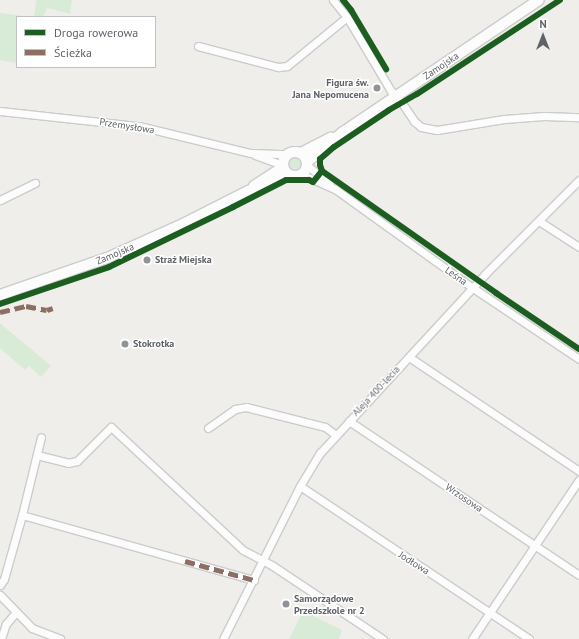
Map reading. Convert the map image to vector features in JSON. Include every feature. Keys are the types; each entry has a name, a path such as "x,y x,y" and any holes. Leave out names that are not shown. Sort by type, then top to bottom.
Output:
{"street":[{"path":"333,0 347,17 391,91 416,123 428,129 437,130 510,118 544,116 579,117"},
{"name":"Zamojska","path":"307,163 343,132 539,0"},
{"path":"198,46 278,67 287,66 347,17"},
{"name":"Przemysłowa","path":"0,111 138,126 251,153 284,168"},
{"name":"Zamojska","path":"301,153 343,132"},
{"path":"294,151 301,153 307,163 301,174 293,176 284,168 286,154 294,151"},
{"name":"Przemysłowa","path":"251,153 286,154"},
{"name":"Leśna","path":"307,163 335,189 473,288 579,359"},
{"name":"Zamojska","path":"0,295 107,258 183,224 248,191 265,177 284,168"},
{"name":"Leśna","path":"301,174 335,189"},
{"name":"Aleja 400-lecia","path":"224,639 300,486 320,453 473,288 579,180"},
{"path":"0,200 35,183"},
{"path":"539,221 579,247"},
{"path":"409,357 579,471"},
{"path":"208,428 235,409 246,407 325,427 336,435"},
{"name":"Wrzosowa","path":"349,421 579,575"},
{"path":"37,455 68,463 77,461 111,427 243,550 263,561 383,639"},
{"path":"0,585 4,579 22,515 41,437"},
{"path":"472,639 579,480"},
{"name":"Jodłowa","path":"300,486 529,639"},
{"path":"22,515 254,580"},
{"path":"0,595 26,623 36,630 60,639"},
{"path":"1,639 6,624 16,612"}],"green space":[{"path":"36,0 72,0 70,14 47,8 43,16 34,16"},
{"path":"0,13 25,16 16,16 16,63 0,60"},
{"path":"295,157 299,159 301,163 299,167 295,169 291,167 289,163 291,159"},
{"path":"0,323 51,366 41,377 29,366 25,370 0,348"},
{"path":"303,611 342,630 339,639 289,639"}],"marked path":[{"path":"0,312 26,306 47,310 53,308"},
{"path":"185,561 254,580"}],"cycle path":[{"path":"343,0 351,10 386,69"},
{"path":"0,304 109,267 286,180 309,180 313,182 322,171 320,159 334,147 560,0"},
{"path":"322,171 496,293 579,349"}],"place":[{"name":"Figura św. Jana Nepomucena","path":"377,88"},
{"name":"Straż Miejska","path":"147,260"},
{"name":"Stokrotka","path":"125,344"},
{"name":"Samorządowe Przedszkole nr 2","path":"286,604"}]}
